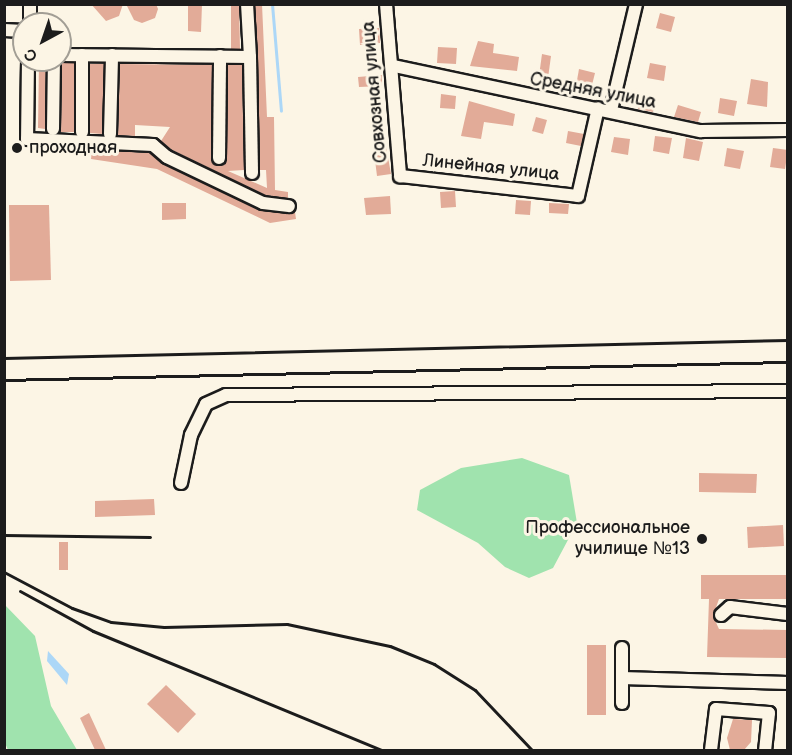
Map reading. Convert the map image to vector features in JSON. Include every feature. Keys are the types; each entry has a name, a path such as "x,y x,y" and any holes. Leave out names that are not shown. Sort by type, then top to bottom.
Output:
{"street":[{"path":"247,4 252,173"},
{"name":"Совхозная улица","path":"386,4 394,66 400,176"},
{"path":"605,109 636,4"},
{"path":"72,55 250,57"},
{"path":"82,55 82,132"},
{"path":"110,134 112,56"},
{"path":"219,158 220,56"},
{"name":"Средняя улица","path":"394,66 701,131 788,130"},
{"path":"28,72 27,139 153,145 167,157 263,203 289,206"},
{"path":"53,129 54,72"},
{"name":"Линейная улица","path":"400,176 578,196 605,109"},
{"path":"181,483 191,435 206,404 226,395 788,391"},
{"path":"721,615 730,607 788,614"},
{"path":"622,648 622,703"},
{"path":"622,678 788,683"},
{"path":"711,750 716,709 769,713 765,750"}],"green space":[{"path":"522,458 569,475 577,523 553,568 529,578 505,567 478,543 417,510 420,490 461,468"},
{"path":"4,604 35,636 51,706 77,750 8,750 5,743"}],"water":[{"path":"48,651 69,674 67,685 47,661"}],"building":[{"path":"91,4 123,4 119,16 106,21"},
{"path":"126,4 156,4 158,9 155,18 142,23 134,20"},
{"path":"188,4 202,4 201,32 188,31"},
{"path":"231,4 239,4 240,49 231,49"},
{"path":"255,4 262,4 267,117 274,117 275,190 288,192 288,198 265,195 172,150 161,141 170,127 135,125 135,136 118,135 120,64 212,65 211,158 215,165 224,165 228,65 242,65 244,170 228,171 267,188 266,170 260,170"},
{"path":"660,13 675,17 671,32 656,28"},
{"path":"379,28 380,43 360,45 359,29"},
{"path":"478,41 494,44 493,53 519,57 517,71 470,66"},
{"path":"438,47 457,48 456,64 437,63"},
{"path":"542,54 551,56 548,78 539,76"},
{"path":"72,63 74,63 74,132 61,132 62,72 72,72"},
{"path":"650,63 666,66 664,81 647,78"},
{"path":"90,64 104,64 102,134 90,133"},
{"path":"579,69 595,73 591,89 576,86"},
{"path":"39,72 46,72 45,129 38,128"},
{"path":"382,75 382,86 359,87 358,77"},
{"path":"751,79 768,82 767,107 747,104"},
{"path":"441,94 456,96 455,109 440,108"},
{"path":"642,95 657,99 653,112 638,109"},
{"path":"720,98 737,101 734,116 718,113"},
{"path":"469,101 515,114 513,126 484,122 481,139 461,136"},
{"path":"678,105 701,112 698,122 674,117"},
{"path":"536,117 547,120 543,134 532,131"},
{"path":"383,129 391,174 377,176 374,152 379,152 374,132"},
{"path":"568,131 584,134 581,146 566,143"},
{"path":"655,136 672,138 669,154 653,151"},
{"path":"614,137 630,139 628,155 611,152"},
{"path":"686,138 703,142 699,161 683,158"},
{"path":"727,148 744,151 740,169 724,166"},
{"path":"773,148 788,150 785,169 770,167"},
{"path":"92,150 150,153 163,164 259,210 295,212 296,219 270,223 157,169 91,159"},
{"path":"455,191 456,207 441,208 440,192"},
{"path":"390,196 391,214 366,215 364,198"},
{"path":"516,200 531,201 530,215 515,214"},
{"path":"162,203 186,203 186,219 162,220"},
{"path":"549,203 569,204 568,214 549,213"},
{"path":"9,205 49,205 51,280 10,281"},
{"path":"699,473 757,474 756,493 699,492"},
{"path":"154,499 155,515 95,517 95,501"},
{"path":"783,525 784,546 748,548 747,527"},
{"path":"59,542 68,542 68,570 59,570"},
{"path":"701,575 788,575 788,599 719,599 713,616 719,629 788,630 788,658 707,657 709,599 701,599"},
{"path":"587,645 606,645 606,715 587,715"},
{"path":"166,685 196,714 178,733 147,704"},
{"path":"89,713 106,750 95,750 80,718"},
{"path":"733,719 752,720 751,742 744,750 730,750 727,738"}],"waterway":[{"path":"272,4 281,111"}],"railway":[{"path":"4,358 788,340"},
{"path":"4,380 788,362"},
{"path":"4,535 150,537"},
{"path":"4,572 72,608 111,622 164,627 287,624 390,646 434,664 475,690 532,750"},
{"path":"20,591 93,631 382,750"}],"place":[{"name":"проходная","path":"17,148"},
{"name":"Профессиональное училище №13","path":"702,539"}]}
